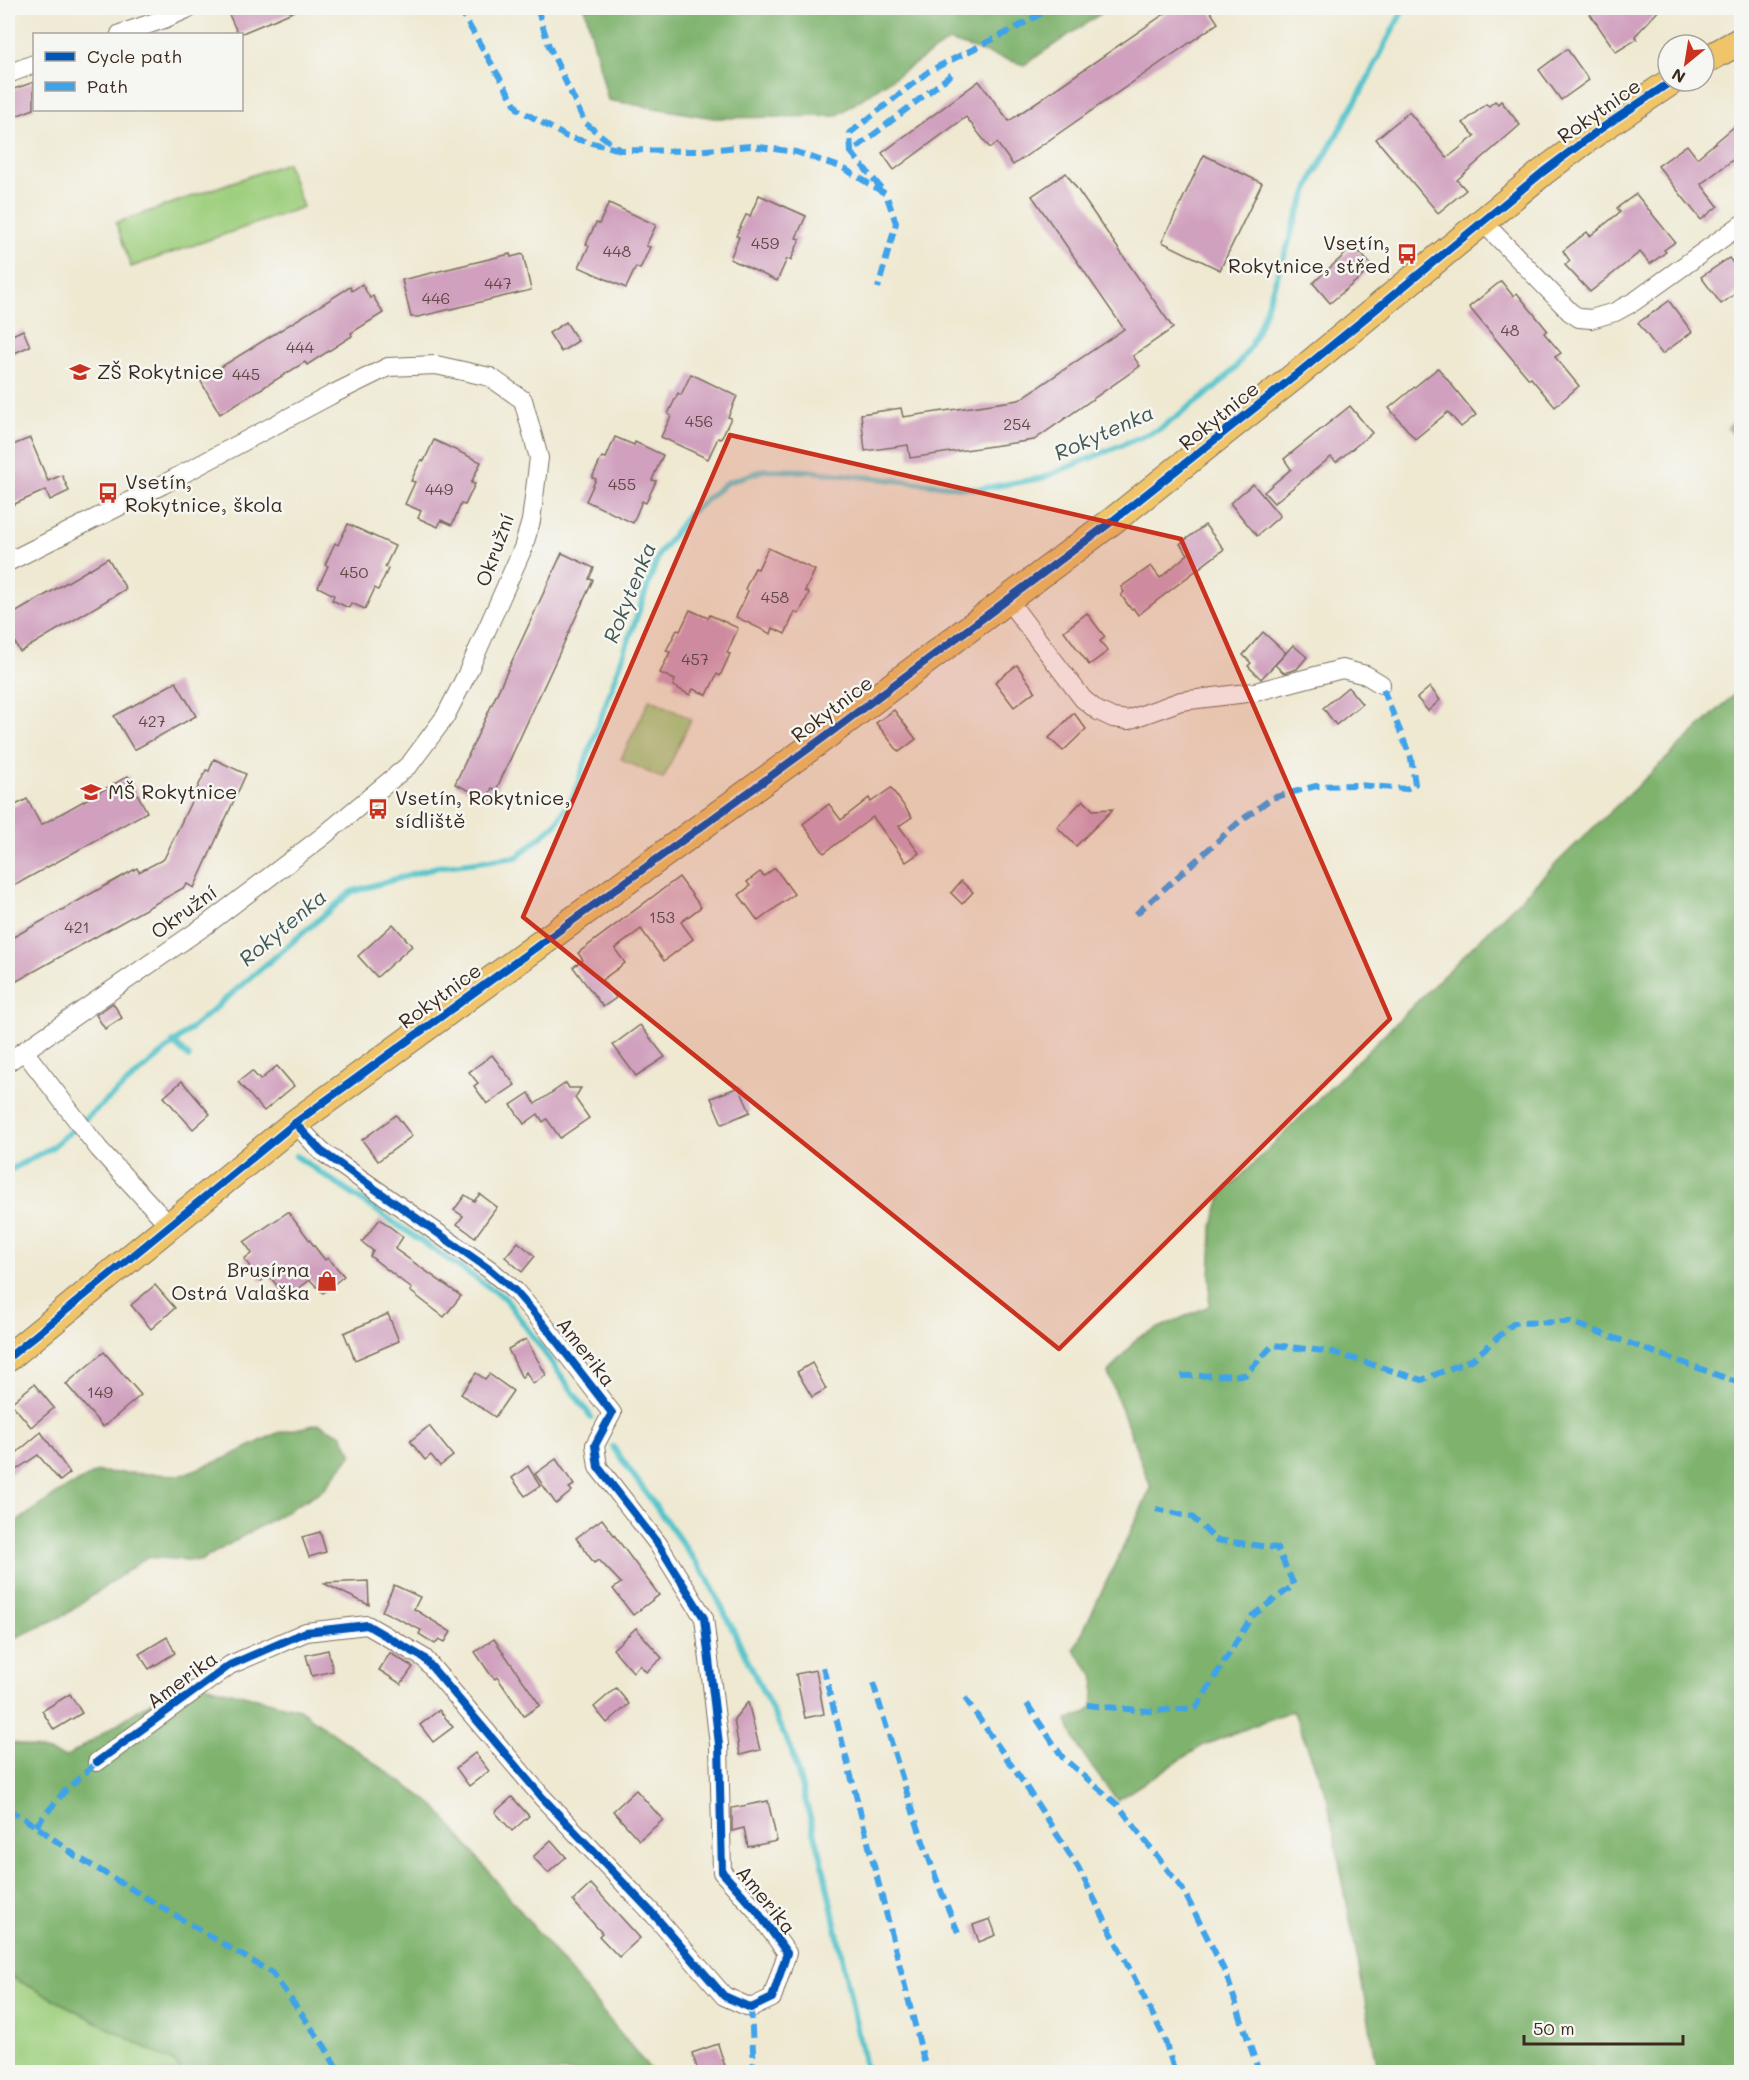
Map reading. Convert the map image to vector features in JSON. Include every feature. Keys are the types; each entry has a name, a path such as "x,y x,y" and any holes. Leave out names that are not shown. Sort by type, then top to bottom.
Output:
{"main road":[{"path":"1716,54 1742,40"},
{"name":"Rokytnice","path":"8,1358 295,1123 823,738 1115,519 1269,397 1482,221 1599,130 1656,92"}],"street":[{"path":"123,33 189,8"},
{"path":"8,74 33,64"},
{"path":"1482,221 1570,312 1579,318 1591,319 1615,312 1635,301 1742,224"},
{"name":"Okružní","path":"8,562 162,485 388,367 436,364 490,377 523,400 539,458 531,521 523,548 467,674 445,717 410,764 322,837 207,925 8,1062"},
{"path":"1007,599 1083,699 1098,711 1113,718 1128,720 1182,701 1255,692 1342,669 1366,675 1381,684"},
{"path":"24,1051 99,1149 169,1225"},
{"name":"Amerika","path":"97,1762 230,1665 306,1632 367,1625 424,1658 542,1797 656,1916 724,1996 751,2008 772,1998 787,1953 757,1911 722,1872 719,1744 704,1618 658,1544 598,1467 595,1445 612,1413 515,1291 489,1269 321,1151 295,1123"}],"highlighted area":[{"path":"730,435 1181,539 1390,1019 1059,1349 523,917"}],"green space":[{"path":"585,8 1109,8 1024,65 949,41 836,116 714,118 608,100"},
{"path":"287,163 303,207 131,267 116,223"},
{"path":"1741,414 1741,443 1728,428"},
{"path":"1741,688 1741,2072 1358,2072 1377,2064 1327,1797 1293,1710 1202,1746 1117,1800 1088,1761 1070,1729 1067,1719 1085,1714 1093,1706 1095,1677 1074,1650 1151,1488 1108,1373 1138,1337 1209,1306 1212,1229 1221,1196 1574,846"},
{"path":"650,699 691,719 663,779 621,759"},
{"path":"319,1424 342,1435 352,1454 323,1490 200,1561 147,1557 65,1615 8,1641 8,1528 61,1491 97,1472 181,1475 226,1458 277,1433"},
{"path":"184,1680 299,1709 435,1806 652,2072 182,2072 175,2063 8,1975 8,1741 67,1757"},
{"path":"8,1975 175,2063 182,2072 8,2072"}],"building":[{"path":"226,8 302,8 242,33 238,33"},
{"path":"1173,8 1208,8 1218,23 1013,165 997,143 990,148 966,117 894,170 882,153 979,81 1009,121"},
{"path":"1586,8 1661,8 1635,36 1637,39 1616,52"},
{"path":"1567,49 1589,80 1561,100 1539,70"},
{"path":"33,82 33,109 8,119 8,91"},
{"path":"1495,101 1498,104 1501,101 1520,125 1457,180 1466,190 1438,213 1376,139 1409,112 1447,158 1475,136 1463,123 1486,104 1489,106"},
{"path":"1742,120 1742,153 1701,184 1718,206 1701,220 1658,166 1687,145 1697,158"},
{"path":"1204,155 1262,183 1220,270 1162,242"},
{"path":"1066,173 1173,328 1133,356 1140,366 1034,440 910,458 908,445 865,451 861,414 901,408 903,417 1019,400 1124,329 1032,196"},
{"path":"1636,194 1675,242 1650,264 1640,252 1590,292 1565,265 1570,261 1563,251 1587,232 1590,236 1620,212 1617,208"},
{"path":"759,195 806,216 796,238 800,239 791,260 787,259 777,281 730,259 739,237 736,236 746,215 750,216"},
{"path":"609,203 656,225 646,246 650,247 640,269 636,267 626,288 579,267 589,246 586,244"},
{"path":"1354,246 1373,267 1330,303 1313,283"},
{"path":"510,254 511,257 523,254 531,290 411,317 402,280"},
{"path":"1729,258 1742,275 1742,289 1721,304 1701,277"},
{"path":"1501,281 1513,296 1517,293 1547,330 1544,333 1561,353 1555,357 1579,386 1555,407 1469,307"},
{"path":"362,284 370,298 373,296 383,313 307,365 305,362 220,414 200,380 350,287 352,291"},
{"path":"1669,301 1692,332 1662,354 1638,323"},
{"path":"566,322 578,341 561,352 549,333"},
{"path":"23,330 30,346 8,356 8,337"},
{"path":"1438,368 1476,415 1461,427 1448,412 1415,439 1389,408"},
{"path":"691,374 737,396 728,417 731,418 708,459 661,437 678,393 681,395"},
{"path":"1350,406 1372,433 1336,462 1331,457 1274,503 1264,492 1291,469 1284,459"},
{"path":"615,437 634,445 635,442 663,455 652,480 656,481 646,503 642,501 633,523 586,501 596,479 592,478 602,457 606,458"},
{"path":"30,438 48,481 62,475 69,491 50,500 46,490 8,507 8,447"},
{"path":"434,440 481,462 471,483 475,484 465,505 461,504 452,525 441,520 438,527 418,518 421,511 405,504 415,482 411,481"},
{"path":"1253,484 1280,516 1257,536 1230,503"},
{"path":"348,524 395,546 378,590 375,588 365,609 351,603 349,608 332,600 334,595 318,587 335,543 338,545"},
{"path":"1205,525 1224,549 1138,615 1121,595 1124,592 1121,587 1151,566 1160,578 1188,554 1180,544"},
{"path":"768,548 815,570 805,591 809,593 799,614 795,612 785,634 773,628 771,634 736,617 748,591 745,589"},
{"path":"562,553 594,568 589,579 593,580 496,790 492,788 487,799 455,784"},
{"path":"108,558 126,589 20,652 8,630 8,617"},
{"path":"690,610 708,618 710,615 738,628 720,676 717,674 707,695 693,689 690,695 673,686 675,680 660,673 670,652 666,651 677,630 680,631"},
{"path":"1087,613 1105,637 1100,641 1108,651 1089,665 1064,631"},
{"path":"1263,632 1286,653 1261,679 1248,666 1251,663 1243,655"},
{"path":"1293,645 1307,657 1297,669 1284,673 1275,665"},
{"path":"1017,665 1035,691 1014,707 995,682"},
{"path":"176,682 196,716 134,750 114,716"},
{"path":"1348,687 1362,704 1336,725 1323,708"},
{"path":"1430,687 1440,700 1428,711 1417,698"},
{"path":"894,710 916,739 899,752 876,723"},
{"path":"1074,713 1086,729 1063,751 1049,738"},
{"path":"214,759 246,774 194,888 187,884 8,986 8,940 137,868 139,872 164,859 206,770 209,771"},
{"path":"128,776 147,812 8,889 8,809 27,799 41,825"},
{"path":"891,788 912,817 899,826 919,853 906,862 873,817 824,853 803,824 829,804 841,820 869,798 871,802"},
{"path":"1083,800 1093,810 1113,809 1076,846 1057,827"},
{"path":"775,868 794,894 758,921 739,895 750,886 747,882 760,872 764,876"},
{"path":"679,877 701,907 681,922 693,939 664,961 641,929 615,949 625,963 602,980 616,998 603,1007 573,967 583,960 578,953"},
{"path":"961,881 973,892 962,904 951,893"},
{"path":"393,924 412,946 377,977 358,956"},
{"path":"113,1003 122,1018 105,1029 96,1015"},
{"path":"640,1025 665,1057 636,1076 613,1045"},
{"path":"492,1055 515,1085 487,1104 474,1086 478,1083 469,1072"},
{"path":"277,1066 294,1086 264,1111 238,1082 252,1071 260,1080"},
{"path":"182,1081 210,1114 193,1129 164,1097"},
{"path":"566,1083 569,1088 581,1088 575,1098 589,1118 560,1138 547,1119 543,1122 538,1114 524,1124 511,1105 529,1093 535,1104"},
{"path":"739,1087 750,1112 722,1124 711,1098"},
{"path":"396,1115 412,1136 378,1161 362,1140"},
{"path":"480,1194 497,1207 475,1237 457,1224 463,1216 454,1210 465,1195 474,1201"},
{"path":"288,1212 325,1260 328,1258 344,1276 323,1293 310,1280 286,1298 269,1275 261,1281 244,1259 252,1253 244,1242"},
{"path":"380,1219 403,1237 395,1249 461,1296 444,1317 370,1256 373,1251 362,1242"},
{"path":"518,1242 535,1256 522,1272 505,1257"},
{"path":"155,1285 175,1308 151,1329 131,1305"},
{"path":"388,1314 399,1341 355,1360 344,1333"},
{"path":"526,1339 546,1375 533,1384 526,1372 522,1378 508,1349"},
{"path":"104,1352 141,1395 103,1427 66,1384"},
{"path":"812,1363 826,1389 812,1397 797,1372"},
{"path":"476,1373 485,1379 489,1374 513,1391 495,1417 461,1394"},
{"path":"34,1384 54,1408 31,1427 11,1403"},
{"path":"429,1426 453,1456 440,1466 431,1455 425,1460 410,1441"},
{"path":"41,1432 70,1473 60,1481 38,1455 8,1475 8,1460"},
{"path":"556,1459 574,1485 569,1488 572,1491 556,1504 535,1474"},
{"path":"528,1466 540,1486 525,1496 512,1478"},
{"path":"602,1519 659,1595 633,1615 613,1589 621,1583 599,1560 594,1563 576,1538"},
{"path":"320,1532 326,1552 309,1557 302,1537"},
{"path":"368,1581 369,1605 323,1583"},
{"path":"394,1585 420,1597 414,1609 451,1632 445,1642 439,1639 435,1644 419,1634 421,1630 382,1611"},
{"path":"636,1628 662,1658 646,1672 640,1665 633,1672 613,1649"},
{"path":"167,1637 175,1653 149,1669 139,1654"},
{"path":"494,1639 540,1705 524,1716 497,1677 495,1679 490,1674 475,1652"},
{"path":"328,1650 333,1671 312,1676 306,1655"},
{"path":"390,1653 413,1667 401,1684 379,1670"},
{"path":"816,1670 824,1714 805,1718 796,1674"},
{"path":"616,1688 629,1704 607,1723 594,1707"},
{"path":"70,1694 82,1713 54,1730 42,1711"},
{"path":"748,1702 760,1750 740,1755 734,1719"},
{"path":"439,1710 453,1727 433,1742 420,1725"},
{"path":"475,1753 489,1771 469,1786 456,1768"},
{"path":"636,1790 663,1820 639,1840 613,1811"},
{"path":"512,1797 529,1816 512,1831 495,1812"},
{"path":"768,1801 777,1841 748,1847 744,1828 732,1831 732,1808"},
{"path":"551,1840 566,1857 548,1873 533,1857"},
{"path":"591,1884 640,1938 619,1957 599,1936 602,1933 573,1901"},
{"path":"990,1919 996,1935 979,1942 973,1925"},
{"path":"718,2044 727,2073 699,2073 692,2053"}],"waterway":[{"name":"Rokytenka","path":"8,1171 51,1148 351,892 437,867 517,857 556,824 574,794 659,554 688,515 726,483 764,470 808,471 978,489 1042,478 1160,429 1216,387 1236,367 1250,347 1314,175 1362,90 1404,8"},
{"path":"173,1042 189,1057"},
{"path":"296,1156 505,1298 591,1417"},
{"path":"613,1447 708,1579 791,1749 821,1856 866,2072"}],"marked path":[{"path":"459,8 518,109 567,137 617,149"},
{"path":"537,8 549,46 585,123 620,150 694,151 751,146 796,152 843,168 886,194 896,223 878,288"},
{"path":"851,152 850,133 929,71 1051,8"},
{"path":"881,188 851,152 956,71"},
{"path":"1136,914 1239,822 1272,798 1316,786 1357,785 1406,789 1415,784 1411,758 1381,684"},
{"path":"1181,1376 1245,1375 1273,1345 1332,1352 1422,1380 1473,1359 1514,1323 1571,1322 1742,1384"},
{"path":"1087,1705 1148,1711 1196,1708 1252,1616 1294,1585 1277,1548 1216,1540 1192,1517 1156,1509"},
{"path":"823,1667 927,2072"},
{"path":"873,1683 923,1840 958,1932"},
{"path":"965,1698 1078,1867 1163,2035 1175,2072"},
{"path":"1027,1704 1063,1758 1118,1805 1183,1890 1226,1974 1259,2072"},
{"path":"36,1826 63,1793 97,1762"},
{"path":"8,1809 36,1826 76,1856 272,1973 325,2047 339,2072"},
{"path":"751,2008 754,2072"}],"cycle path":[{"path":"8,1358 295,1123 823,738 1115,519 1296,375 1543,172 1599,130 1656,92"},
{"path":"97,1762 230,1665 306,1632 367,1625 424,1658 542,1797 655,1916 724,1996 751,2008 772,1998 787,1953 757,1911 722,1872 719,1744 704,1618 658,1544 598,1467 595,1445 612,1413 515,1291 489,1269 321,1151 295,1123"}],"place":[{"name":"Vsetín, Rokytnice, střed","path":"1407,254"},
{"name":"ZŠ Rokytnice","path":"80,372"},
{"name":"Vsetín, Rokytnice, škola","path":"108,493"},
{"name":"MŠ Rokytnice","path":"91,792"},
{"name":"Vsetín, Rokytnice, sídliště","path":"378,809"},
{"name":"Brusírna Ostrá Valaška","path":"327,1281"}]}
